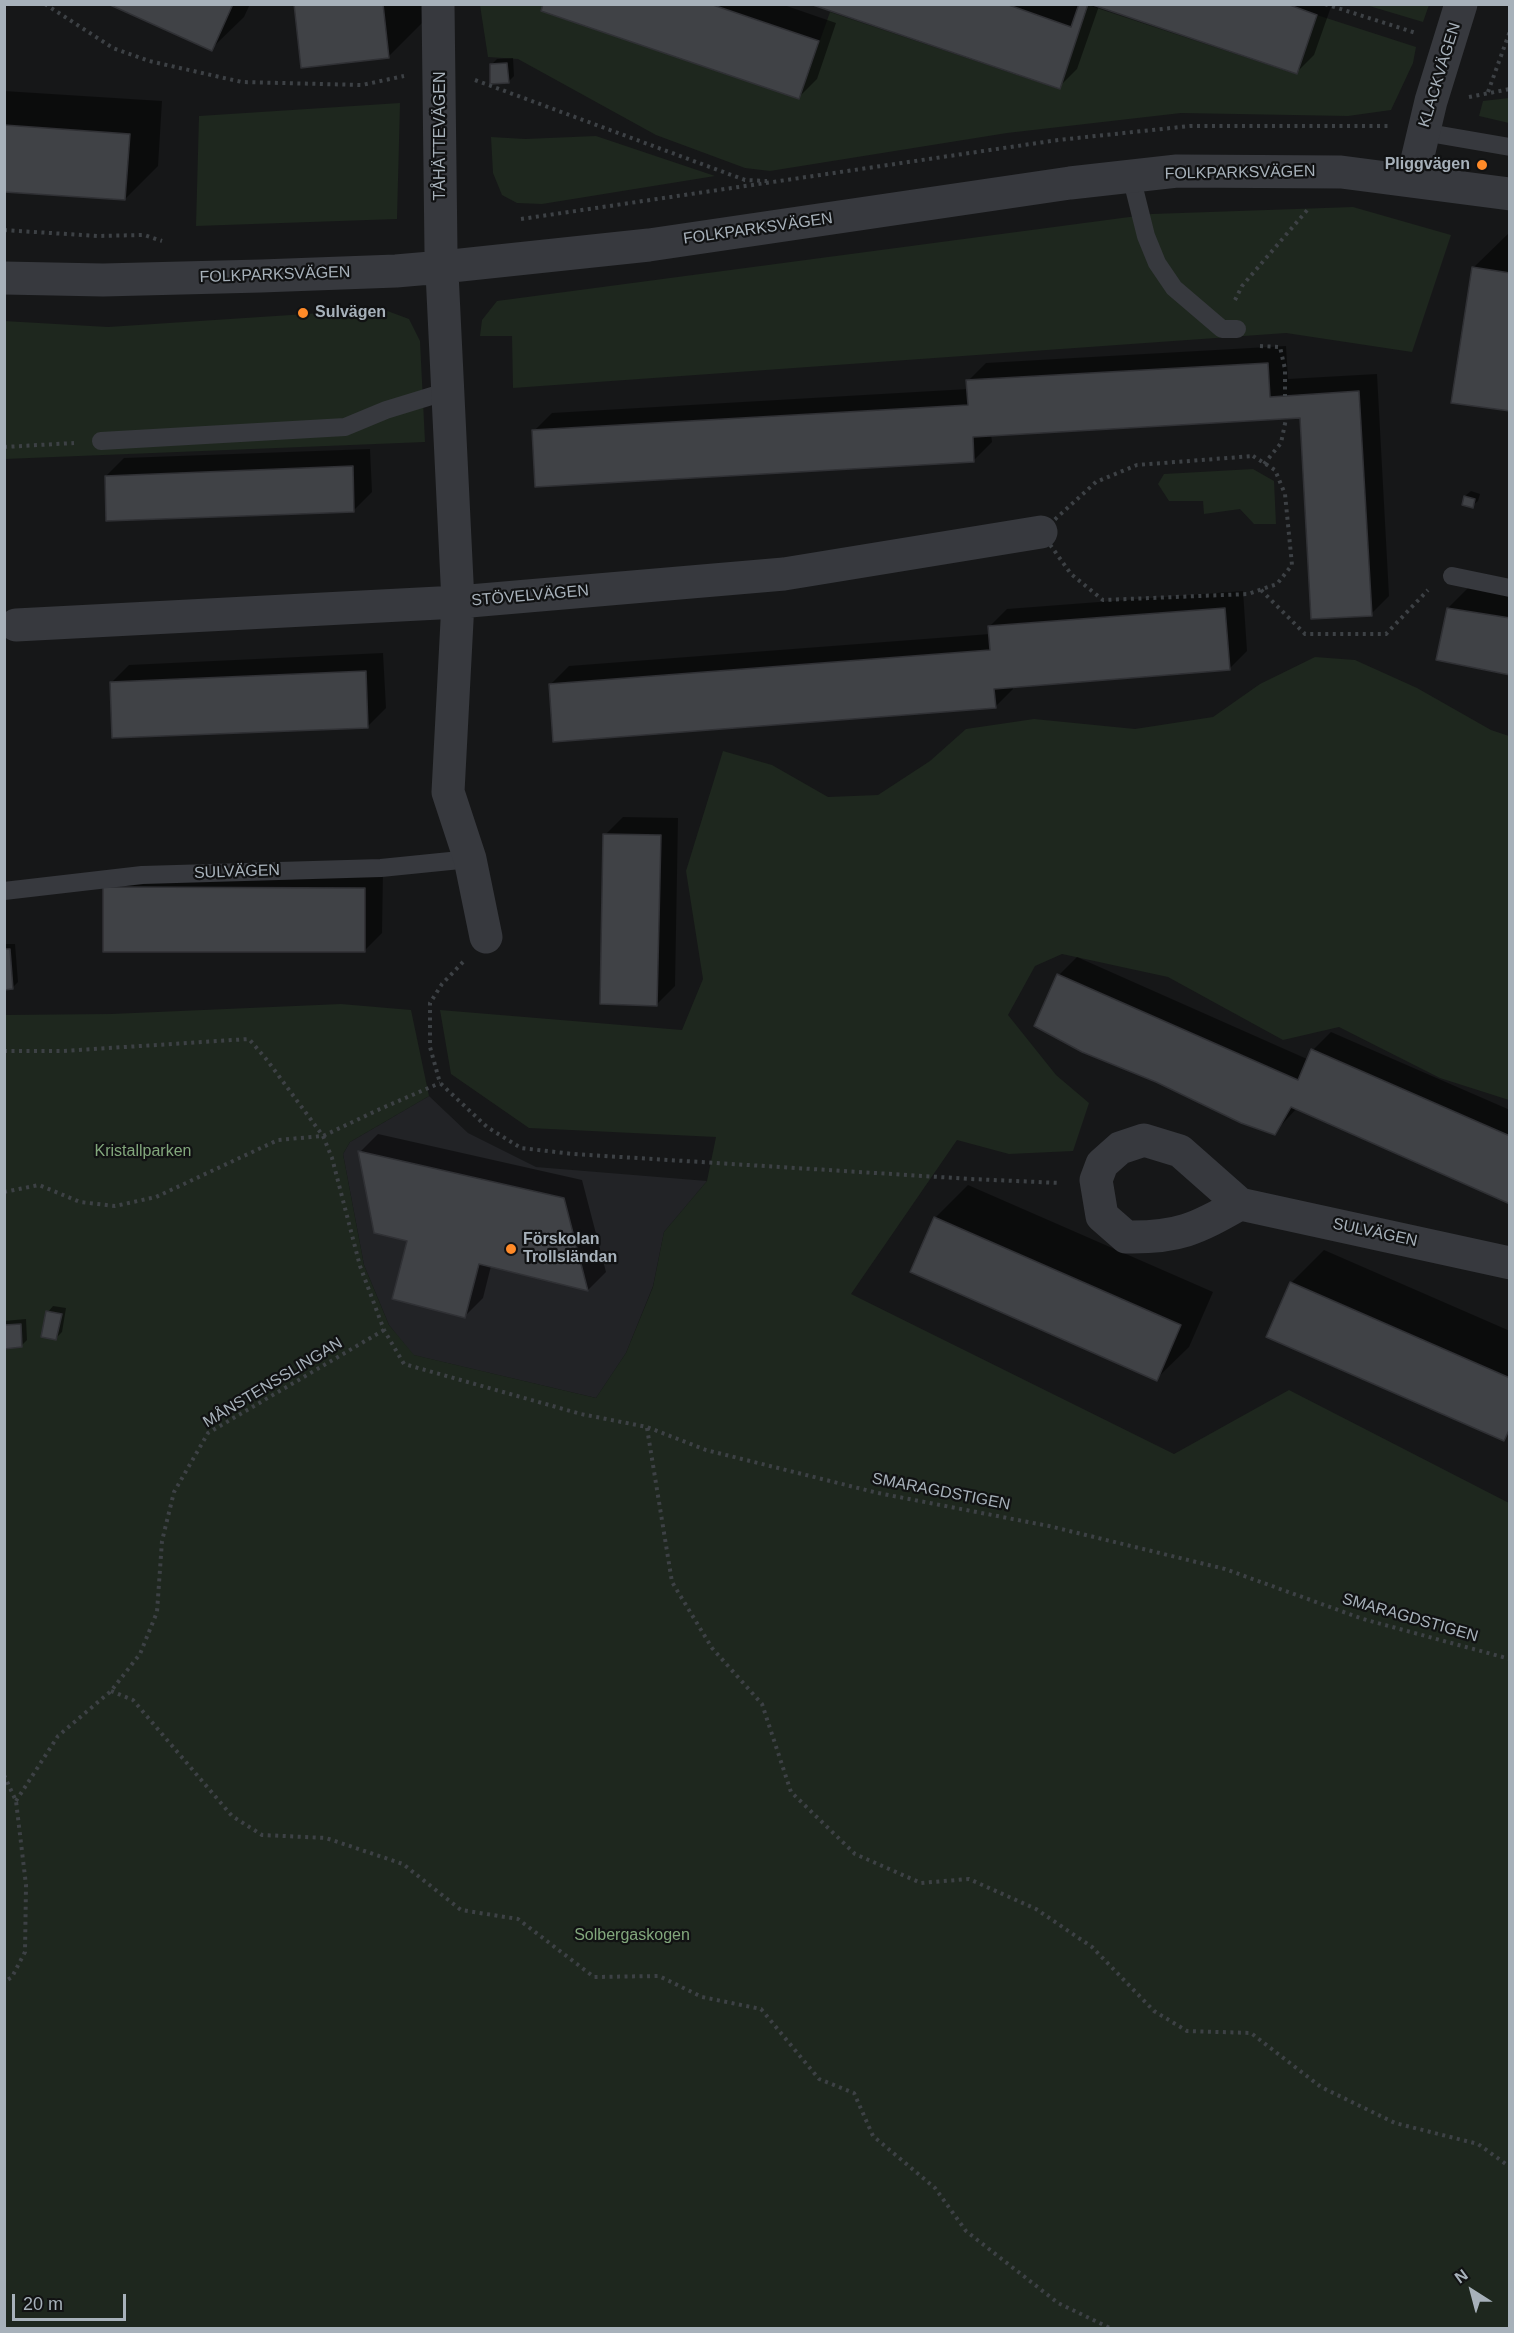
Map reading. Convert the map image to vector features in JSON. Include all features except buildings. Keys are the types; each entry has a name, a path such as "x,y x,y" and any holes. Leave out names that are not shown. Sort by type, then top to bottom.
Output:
{"street":[{"name":"TÅHÄTTEVÄGEN","path":"438,4 442,267"},
{"name":"KLACKVÄGEN","path":"1413,181 1423,132 1461,4"},
{"name":"FOLKPARKSVÄGEN","path":"4,278 103,280 396,271 442,267 649,245 1070,183 1177,171 1341,172 1509,194"},
{"path":"442,267 458,602 448,792 470,859 486,938"},
{"name":"STÖVELVÄGEN","path":"10,623 458,602 784,574 1041,532"},
{"name":"SULVÄGEN","path":"1096,1184 1102,1164 1120,1148 1144,1140 1180,1151 1240,1204 1509,1263"},
{"path":"1096,1184 1102,1216 1126,1236 1176,1234 1204,1224 1240,1204"}],"lane":[{"path":"1423,132 1509,147"},
{"path":"1131,176 1146,236 1157,263 1174,288 1222,329 1237,329"},
{"path":"101,441 345,427 386,410 448,391"},
{"path":"1452,576 1509,588"},
{"name":"SULVÄGEN","path":"4,891 142,875 381,868 470,859"}],"path":[{"path":"1325,4 1418,34 1449,49"},
{"path":"1488,92 1509,31"},
{"path":"520,220 1058,140 1190,126 1386,128"},
{"path":"1285,396 1285,369 1280,347 1245,345 1229,312 1242,286 1310,207"},
{"path":"4,230 97,236 144,235"},
{"path":"1264,464 1281,443 1286,419"},
{"path":"4,447 101,441"},
{"path":"1254,456 1264,464 1275,470 1284,494 1292,566 1277,584 1248,594 1103,600 1071,574 1041,532 1096,482 1137,465 1254,456"},
{"path":"1261,590 1305,634 1386,634 1432,585 1452,576"},
{"path":"486,938 442,984 430,1002 430,1047 440,1083 487,1127 521,1148 573,1154 971,1179 1096,1184"},
{"name":"SMARAGDSTIGEN","path":"4,1051 63,1051 249,1039 323,1136 332,1158 360,1266 384,1330 404,1364 581,1414 647,1427 706,1450 878,1493 1048,1526 1225,1569 1363,1619 1509,1659"},
{"path":"4,1192 39,1185 80,1202 115,1206 156,1197 278,1140 323,1136 380,1108 440,1083"},
{"name":"MÅNSTENSSLINGAN","path":"16,1801 58,1736 111,1691 140,1654 157,1611 162,1541 174,1492 208,1433 384,1330"},
{"path":"647,1427 672,1582 712,1648 762,1704 791,1792 855,1854 921,1883 969,1879 1036,1909 1092,1947 1154,2011 1186,2031 1251,2033 1321,2087 1395,2123 1478,2144 1509,2167"},
{"path":"111,1691 133,1700 232,1816 262,1835 326,1838 403,1864 461,1910 518,1919 594,1977 659,1976 702,1997 762,2009 819,2079 854,2093 873,2136 935,2188 966,2231 1058,2302 1110,2328"},
{"path":"4,1775 16,1801 26,1885 25,1952 12,1977 4,1982"}],"shaded area":[{"name":"Förskolan Trollsländan","path":"429,1096 468,1133 536,1167 707,1181 664,1232 653,1286 626,1353 596,1398 413,1355 389,1325 364,1265 343,1154 350,1142"}],"green space":[{"path":"480,5 543,5 541,11 799,99 830,12 1059,89 1088,5 1296,74 1317,15 1416,47 1413,63 1391,110 1348,116 1181,113 1007,133 770,171 745,168 656,135 518,59 488,57"},
{"path":"1366,5 1429,5 1423,22"},
{"path":"1509,98 1509,123 1479,116 1483,101"},
{"path":"400,103 397,219 196,226 199,116"},
{"path":"596,136 715,176 542,204 517,203 502,195 493,173 491,137 525,139"},
{"path":"1353,207 1451,235 1412,352 1286,333 513,388 512,336 480,336 482,320 497,301 1152,214"},
{"path":"382,309 409,319 420,341 425,442 5,459 4,321 108,327"},
{"path":"1253,469 1274,481 1276,524 1254,524 1240,509 1204,514 1203,501 1169,501 1158,484 1164,474"},
{"name":"Solbergaskogen","path":"1315,657 1355,660 1417,688 1491,730 1509,736 1509,1100 1440,1078 1339,1027 1283,1040 1168,977 1062,954 1035,966 1008,1015 1056,1075 1089,1103 1073,1151 1009,1154 957,1140 851,1294 1174,1454 1289,1390 1509,1503 1509,2328 5,2328 4,1015 111,1014 341,1004 411,1010 429,1096 350,1142 343,1154 364,1265 389,1325 414,1355 596,1398 626,1353 653,1287 664,1232 707,1181 716,1137 529,1128 451,1074 440,1010 682,1030 703,979 686,871 723,751 772,765 828,797 878,795 930,761 966,729 1034,719 1135,729 1213,717 1260,684"}],"place":[{"name":"Pliggvägen","path":"1482,165"},
{"name":"Sulvägen","path":"303,313"},
{"name":"Förskolan Trollsländan","path":"511,1249"}],"park label":[{"name":"Kristallparken","path":"143,1152"}]}
